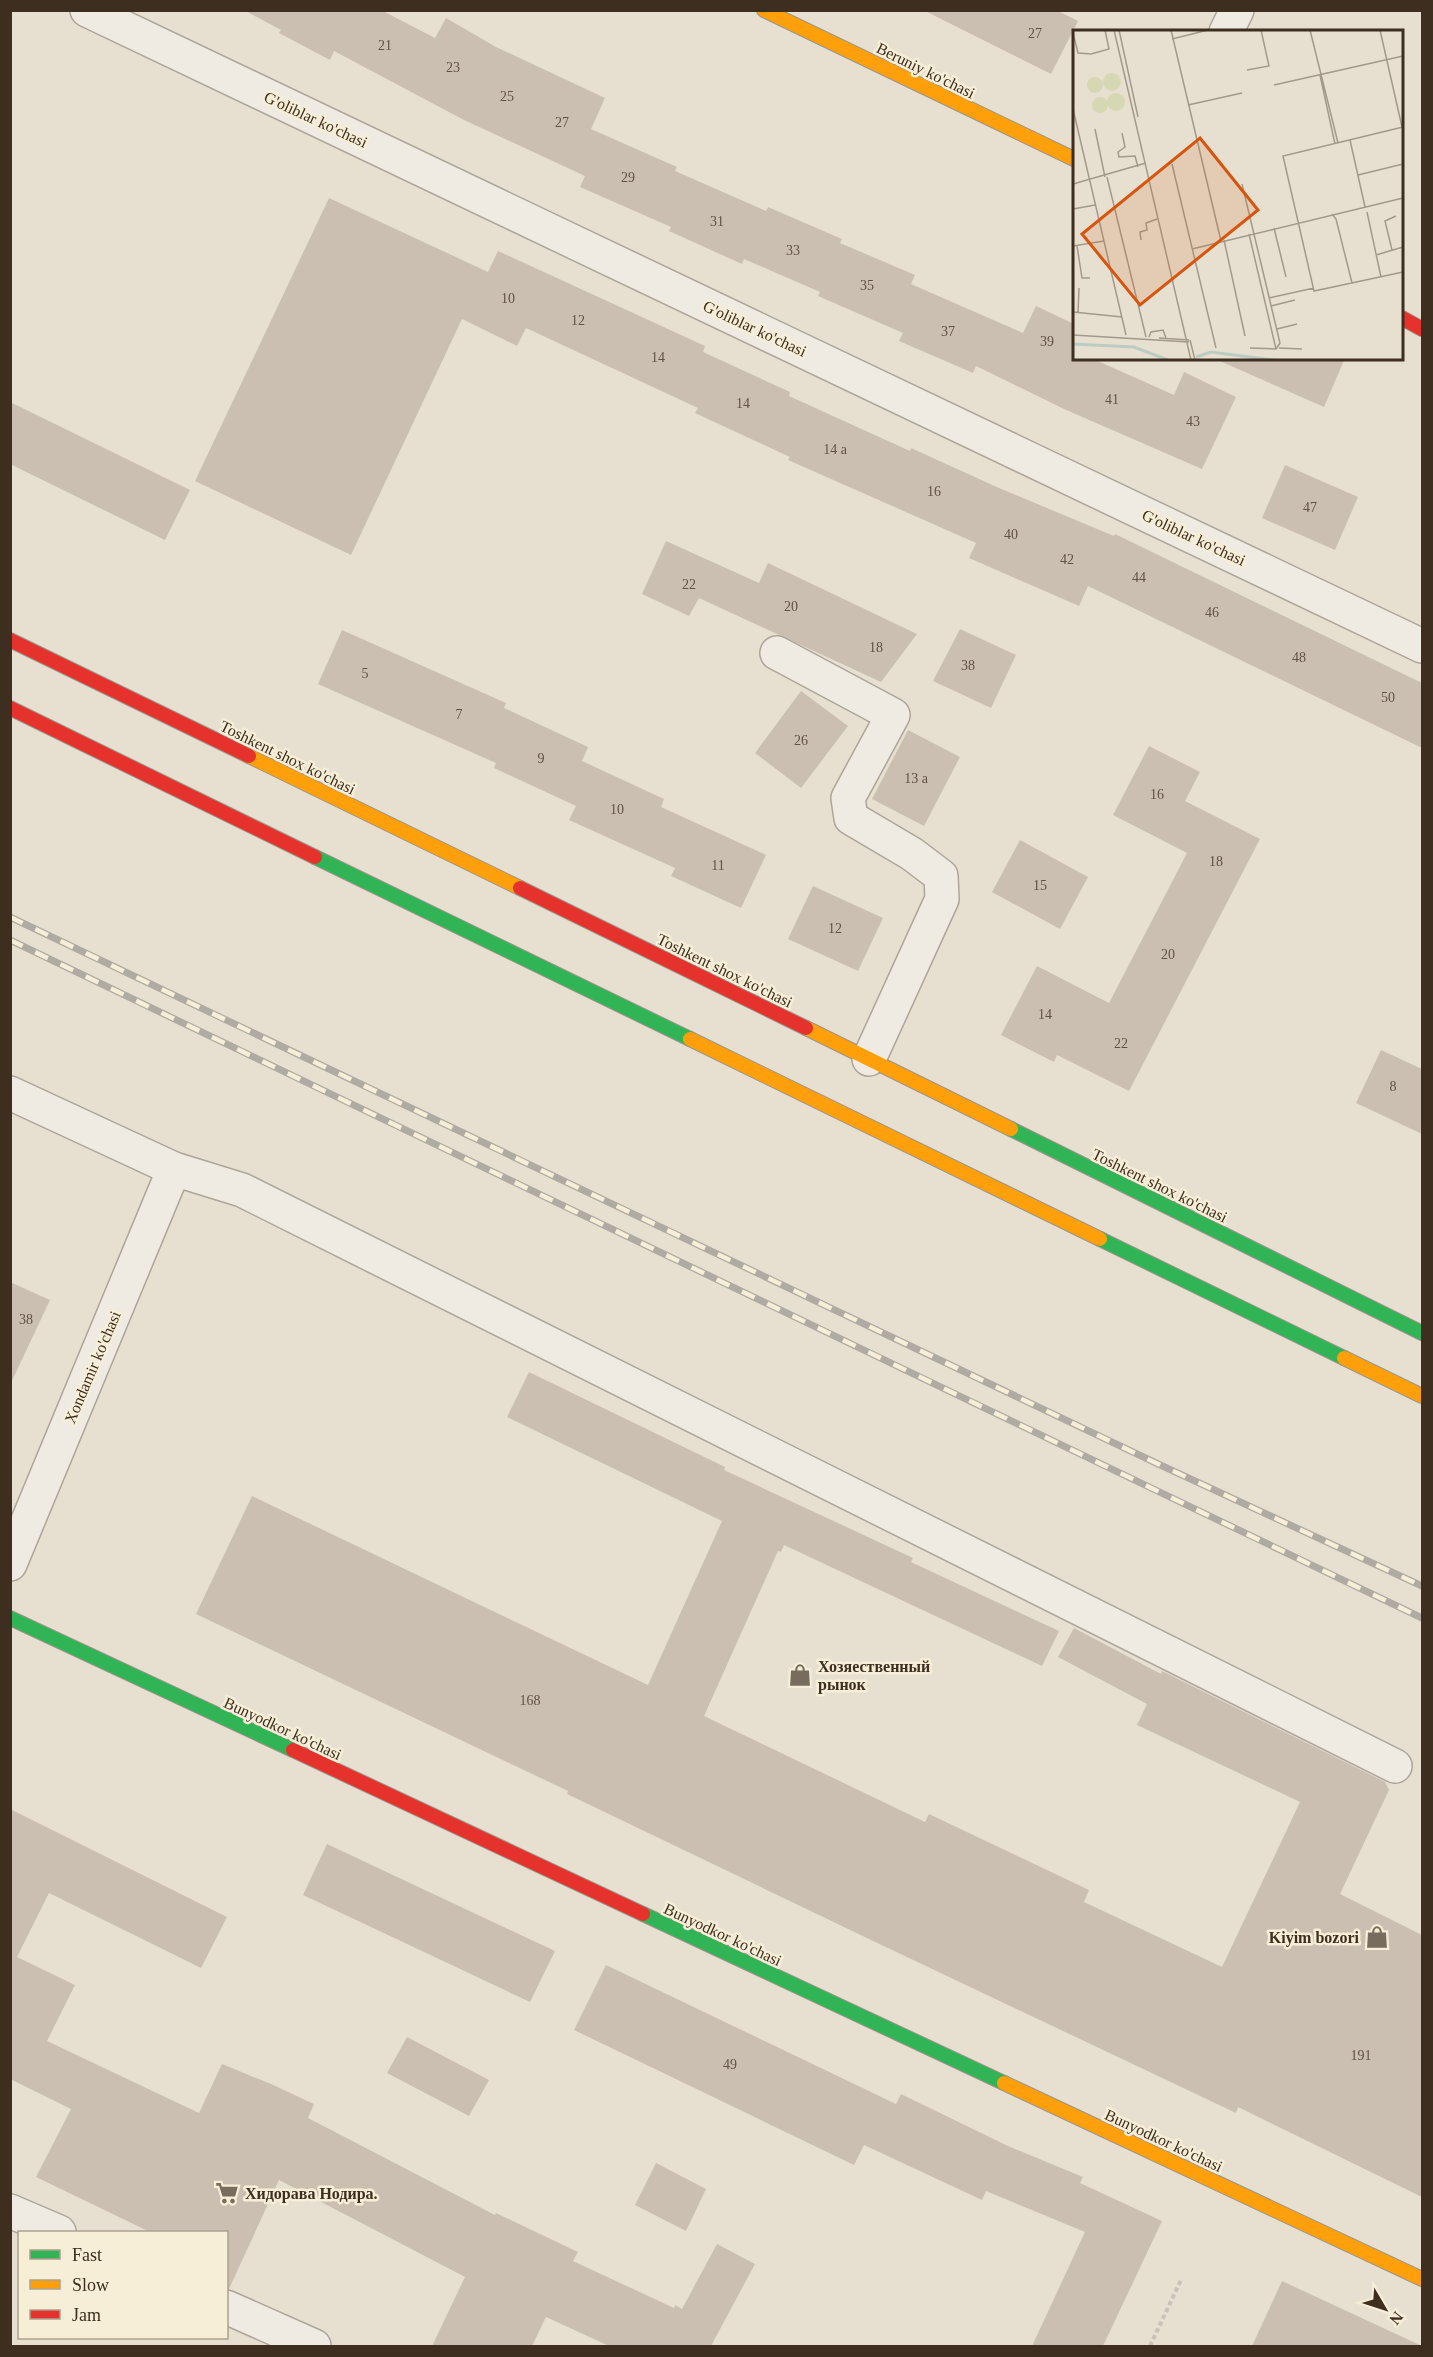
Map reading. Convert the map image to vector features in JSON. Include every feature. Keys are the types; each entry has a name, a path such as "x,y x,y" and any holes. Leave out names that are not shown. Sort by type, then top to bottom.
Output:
{"main road":[{"name":"Beruniy ko'chasi","path":"764,10 1073,159"},
{"path":"1403,319 1422,329"},
{"name":"Toshkent shox ko'chasi","path":"10,640 869,1059 1422,1333"},
{"path":"10,708 1422,1396"},
{"name":"Bunyodkor ko'chasi","path":"10,1618 1422,2279"}],"street":[{"name":"G'oliblar ko'chasi","path":"87,10 1422,646"},
{"path":"1227,30 1237,10"},
{"path":"777,653 893,715 848,798 851,818 912,854 941,876 942,899 869,1059"},
{"path":"10,1093 174,1169 242,1190 1395,1766"},
{"name":"Xondamir ko'chasi","path":"10,1564 174,1169"},
{"path":"10,2211 57,2231"},
{"path":"228,2308 314,2346"}],"path":[{"path":"1150,2346 1181,2280"}],"building":[{"path":"244,10 381,10 435,38 446,18 496,47 605,98 591,129 677,167 675,171 766,211 768,207 842,239 840,243 915,275 911,284 1023,333 1036,306 1073,324 1073,360 1095,360 1174,395 1184,372 1236,397 1202,469 1064,409 976,366 973,373 899,341 903,333 818,296 820,292 744,259 742,264 669,231 671,227 580,187 585,176 464,120 334,51 330,60 279,33 281,30"},
{"path":"923,10 1056,10 1078,21 1051,74"},
{"path":"329,198 488,272 498,251 705,346 703,352 790,392 789,396 910,451 911,448 999,488 1114,536 1115,534 1422,683 1422,748 1088,586 1079,606 969,558 976,543 788,460 790,457 695,413 698,408 526,328 517,346 462,319 351,555 195,481"},
{"path":"1218,360 1344,360 1324,407"},
{"path":"10,402 190,490 165,540 10,464"},
{"path":"1285,465 1358,497 1335,550 1262,518"},
{"path":"666,541 759,583 768,563 917,634 881,682 699,598 689,616 642,594"},
{"path":"960,629 1016,655 991,708 933,681"},
{"path":"342,630 506,703 504,708 588,747 582,761 664,799 661,807 766,855 741,908 671,876 675,868 569,820 576,806 494,768 496,763 318,684"},
{"path":"801,691 848,726 801,788 755,753"},
{"path":"908,730 960,757 924,826 872,799"},
{"path":"1149,746 1200,772 1185,801 1260,839 1129,1091 1057,1055 1054,1062 1001,1035 1037,966 1109,1003 1187,853 1113,815"},
{"path":"1020,840 1088,877 1060,929 992,892"},
{"path":"813,886 883,918 858,971 788,939"},
{"path":"1381,1050 1422,1069 1422,1134 1356,1103"},
{"path":"10,1282 50,1300 10,1385"},
{"path":"529,1372 725,1467 724,1470 913,1558 911,1562 1059,1631 1042,1666 784,1545 781,1552 778,1551 704,1716 925,1822 929,1814 1089,1890 1084,1902 1222,1967 1300,1802 1137,1725 1147,1704 1058,1657 1074,1628 1161,1674 1162,1671 1385,1782 1389,1790 1340,1894 1422,1935 1422,2197 1238,2107 1236,2113 869,1939 567,1794 568,1791 196,1614 252,1496 648,1685 722,1521 507,1417"},
{"path":"10,1809 227,1917 201,1968 49,1893 17,1957 75,1985 47,2041 199,2113 222,2064 271,2084 314,2104 308,2118 495,2215 496,2213 578,2252 573,2261 674,2308 675,2305 682,2309 717,2244 755,2264 711,2346 609,2346 546,2317 532,2346 432,2346 465,2277 279,2180 228,2289 228,2231 148,2231 36,2177 71,2109 10,2079"},
{"path":"327,1844 555,1951 530,2002 303,1895"},
{"path":"606,1965 896,2104 901,2094 1008,2146 1083,2177 1080,2183 1162,2221 1103,2346 1032,2346 1085,2232 986,2191 982,2200 864,2145 854,2165 574,2030"},
{"path":"407,2037 489,2080 469,2116 387,2073"},
{"path":"656,2163 706,2189 686,2231 635,2205"},
{"path":"1282,2281 1422,2346 1252,2346"}],"railway":[{"path":"10,917 1156,1463 1422,1586"},
{"path":"10,940 1422,1618"}],"traffic: fast":[{"path":"315,857 690,1039"},
{"path":"1011,1129 1422,1333"},
{"path":"1100,1239 1344,1358"},
{"path":"10,1618 293,1750"},
{"path":"643,1914 1004,2083"}],"traffic: slow":[{"path":"764,10 1073,159"},
{"path":"249,756 520,888"},
{"path":"806,1028 1011,1129"},
{"path":"690,1039 1100,1239"},
{"path":"1344,1358 1422,1396"},
{"path":"1004,2083 1422,2279"}],"traffic: jam":[{"path":"1403,319 1422,329"},
{"path":"10,640 249,756"},
{"path":"10,708 315,857"},
{"path":"520,888 806,1028"},
{"path":"293,1750 643,1914"}],"place":[{"name":"Хозяественный рынок","path":"800,1675"},
{"name":"Kiyim bozori","path":"1377,1937"},
{"name":"Хидорава Нодира.","path":"227,2193"}]}
